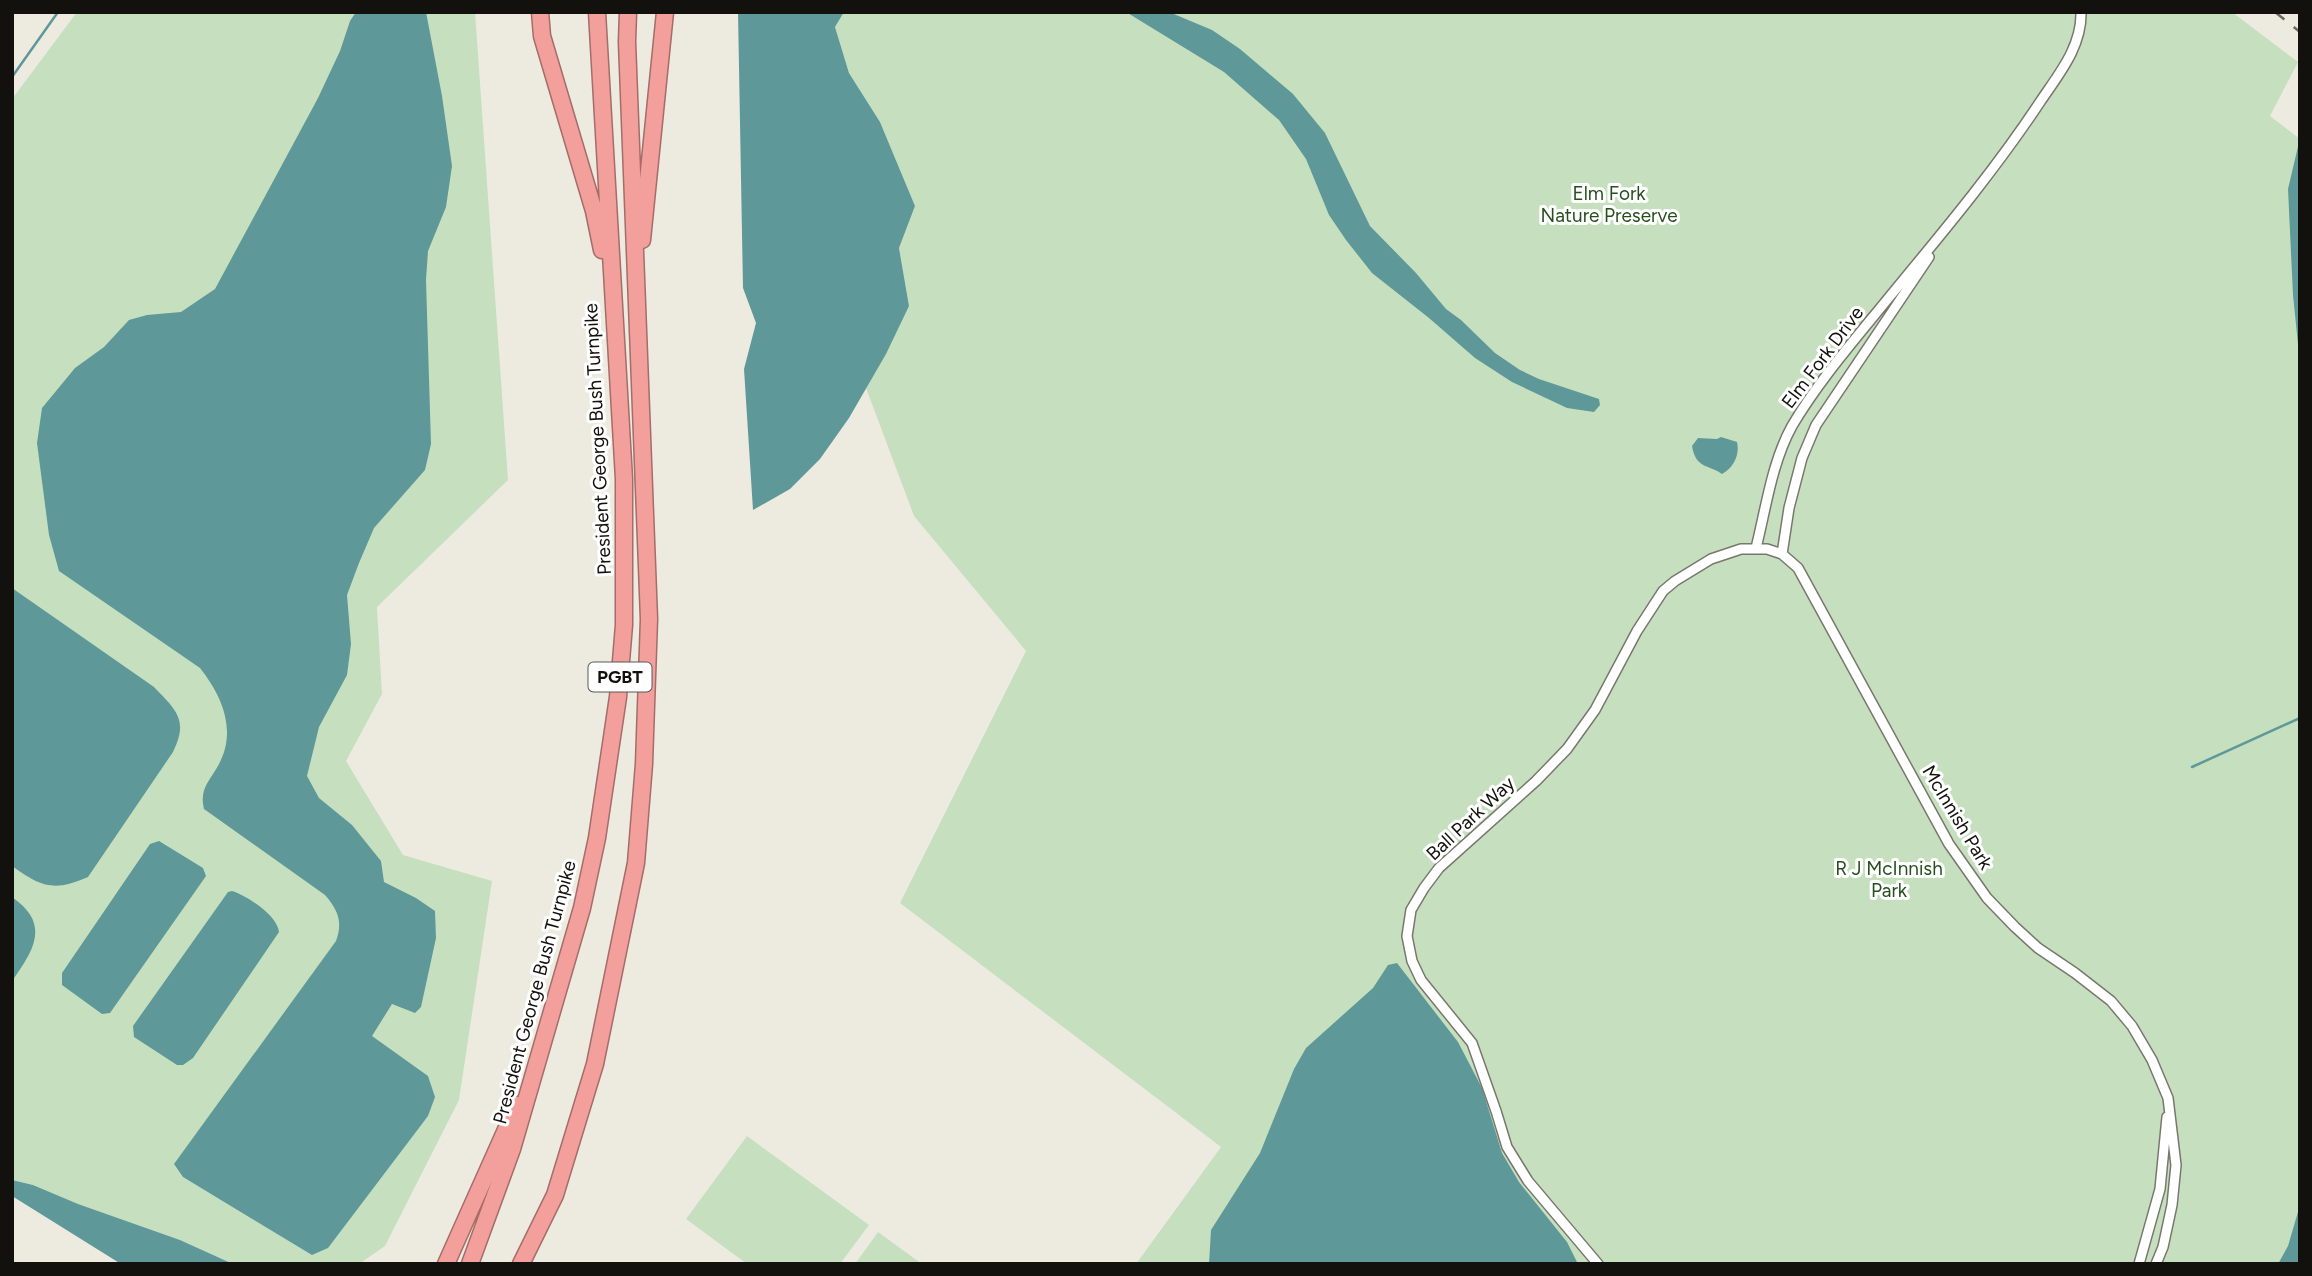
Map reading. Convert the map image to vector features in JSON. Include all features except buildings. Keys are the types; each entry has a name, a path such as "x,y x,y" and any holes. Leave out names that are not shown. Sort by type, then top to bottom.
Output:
{"highway":[{"path":"540,12 542,36 594,211 612,297"},
{"name":"President George Bush Turnpike","path":"471,1264 512,1149 582,908 597,838 618,696 624,625 624,479 597,12"},
{"name":"PGBT","path":"521,1264 555,1195 595,1064 636,863 644,764 649,619 635,302 628,12"},
{"path":"635,302 665,12"},
{"path":"446,1264 542,1048"},
{"path":"534,1264 555,1195"}],"street":[{"name":"Elm Fork Drive","path":"1756,548 1780,454 1792,427 1856,337 1961,210 2028,122 2076,42 2081,12"},
{"name":"Elm Fork Drive","path":"1782,554 1789,509 1802,458 1816,425 1961,210"},
{"name":"Ball Park Way","path":"1598,1264 1528,1181 1507,1147 1472,1043 1421,979 1412,961 1407,936 1411,910 1439,867 1527,789 1567,749 1595,710 1637,631 1663,591 1711,559 1741,549 1756,548 1782,554"},
{"name":"McInnish Park","path":"1782,554 1798,568 1812,589 1949,844 1987,898 2038,948 2111,1001 2132,1027 2145,1049 2168,1098 2176,1165 2172,1205 2163,1247 2156,1264"},
{"path":"2139,1264 2160,1189 2168,1098"}],"green space":[{"path":"77,12 475,12 508,480 377,607 382,694 346,761 403,855 492,881 459,1100 385,1246 359,1264 233,1264 180,1240 77,1204 33,1185 12,1180 12,99"},
{"path":"844,12 2232,12 2298,62 2270,116 2300,139 2300,1264 1136,1264 1221,1147 900,903 1026,651 914,516 866,388 909,306 899,248 915,206 880,122 849,73 835,27"},
{"path":"747,1136 869,1225 840,1264 747,1264 686,1219"},
{"path":"878,1232 922,1264 855,1264"}],"water":[{"path":"356,12 426,12 452,166 446,207 428,251 426,280 431,444 425,470 374,528 359,563 347,595 351,644 347,675 319,727 307,776 319,798 352,825 381,861 384,882 435,911 436,938 421,1007 415,1013 392,1004 372,1036 428,1076 435,1097 428,1116 328,1248 312,1255 183,1177 174,1164 336,941 338,916 325,895 204,809 204,790 219,764 227,739 227,726 215,690 200,668 59,571 49,535 37,443 42,408 75,368 104,347 129,320 147,315 181,312 215,289 318,98"},
{"path":"738,12 844,12 835,27 849,73 880,122 915,206 899,248 909,306 886,354 849,418 820,459 790,489 753,510 744,369 756,323 743,288"},
{"path":"1126,12 1169,12 1212,30 1240,49 1293,94 1325,133 1370,226 1416,273 1446,309 1495,353 1520,370 1599,399 1600,405 1594,412 1567,408 1512,382 1475,358 1372,273 1329,215 1306,159 1279,120 1224,72"},
{"path":"2300,138 2300,364 2293,295 2288,189"},
{"path":"1721,437 1737,442 1738,447 1733,464 1722,474 1696,459 1692,446 1698,438"},
{"path":"12,588 154,687 174,709 180,723 178,741 173,752 88,877 66,885 40,883 12,866"},
{"path":"159,841 203,868 206,876 110,1013 102,1014 62,985 62,973 150,844"},
{"path":"232,891 267,913 279,932 193,1058 183,1065 177,1065 134,1037 133,1026 228,892"},
{"path":"12,897 32,917 35,937 27,959 12,981"},
{"path":"1397,963 1458,1042 1482,1088 1502,1153 1519,1182 1567,1242 1578,1264 1209,1264 1211,1230 1260,1153 1294,1069 1306,1048 1373,988 1388,965"},
{"path":"12,1180 33,1185 180,1240 233,1264 121,1264 12,1196"},
{"path":"2300,1205 2300,1264 2278,1264 2288,1246"}],"waterway":[{"path":"12,77 58,12"},
{"path":"2192,767 2300,718"}],"railway":[{"path":"2275,12 2300,32"}],"park label":[{"name":"Elm Fork Nature Preserve","path":"1609,204"},
{"name":"R J McInnish Park","path":"1889,879"}]}
